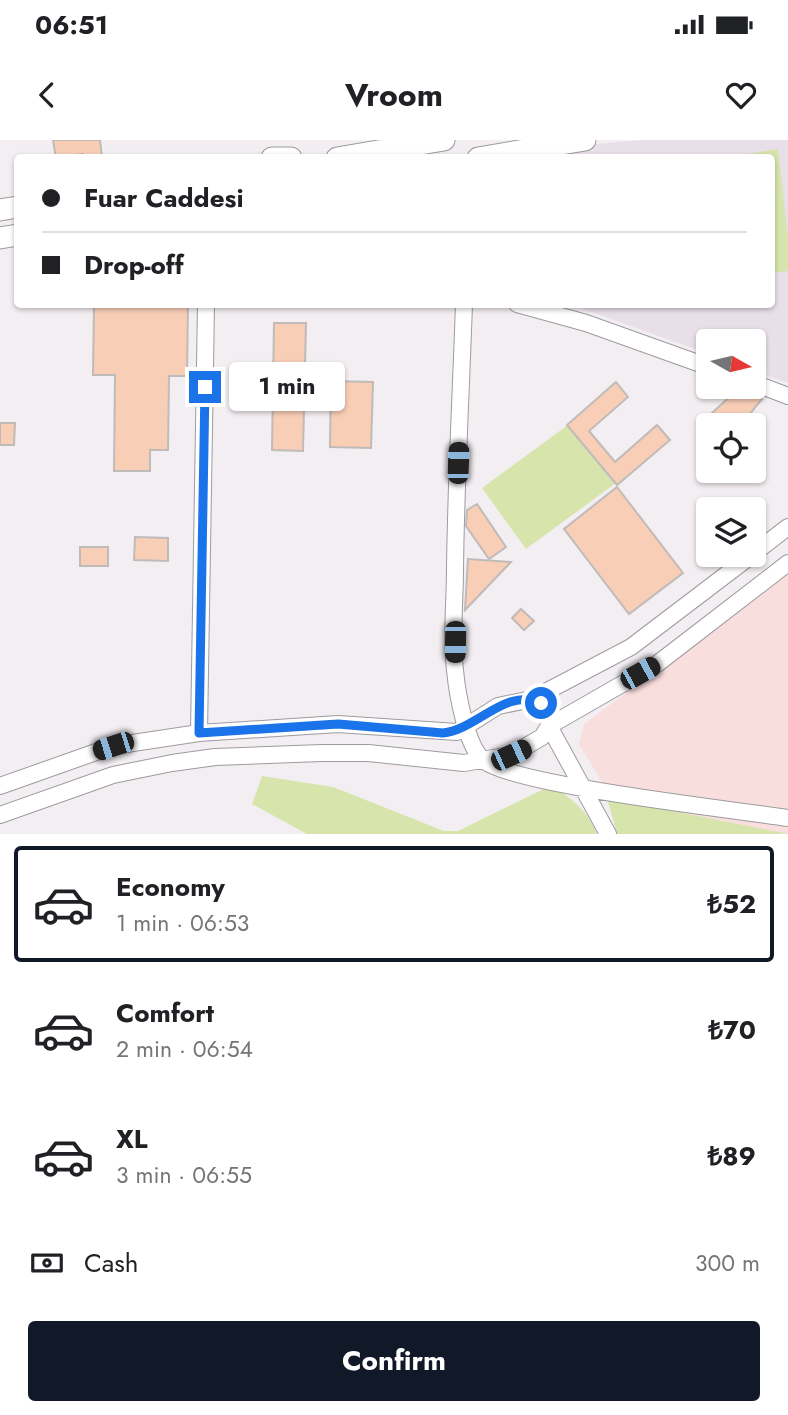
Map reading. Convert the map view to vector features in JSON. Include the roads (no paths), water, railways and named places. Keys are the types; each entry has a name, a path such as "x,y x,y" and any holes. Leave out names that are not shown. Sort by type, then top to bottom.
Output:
{"main road":[{"path":"361,154 444,140"},
{"path":"502,154 585,140"}],"street":[{"path":"199,733 206,308"},
{"path":"464,308 456,515 457,686 476,752 483,760 501,771 585,787 788,818"},
{"path":"532,308 586,323 696,362"},
{"path":"766,388 788,396"},
{"path":"766,544 788,527"},
{"path":"0,815 113,775 215,757 368,753 464,763 511,755 542,737 549,726 657,664 788,563"},
{"path":"457,686 470,701 481,705 499,706 532,699 631,647 736,567"},
{"path":"532,699 547,709 549,726 585,787 608,834"},
{"path":"0,786 113,746 199,733 338,724 443,733 467,726 499,706"}]}
